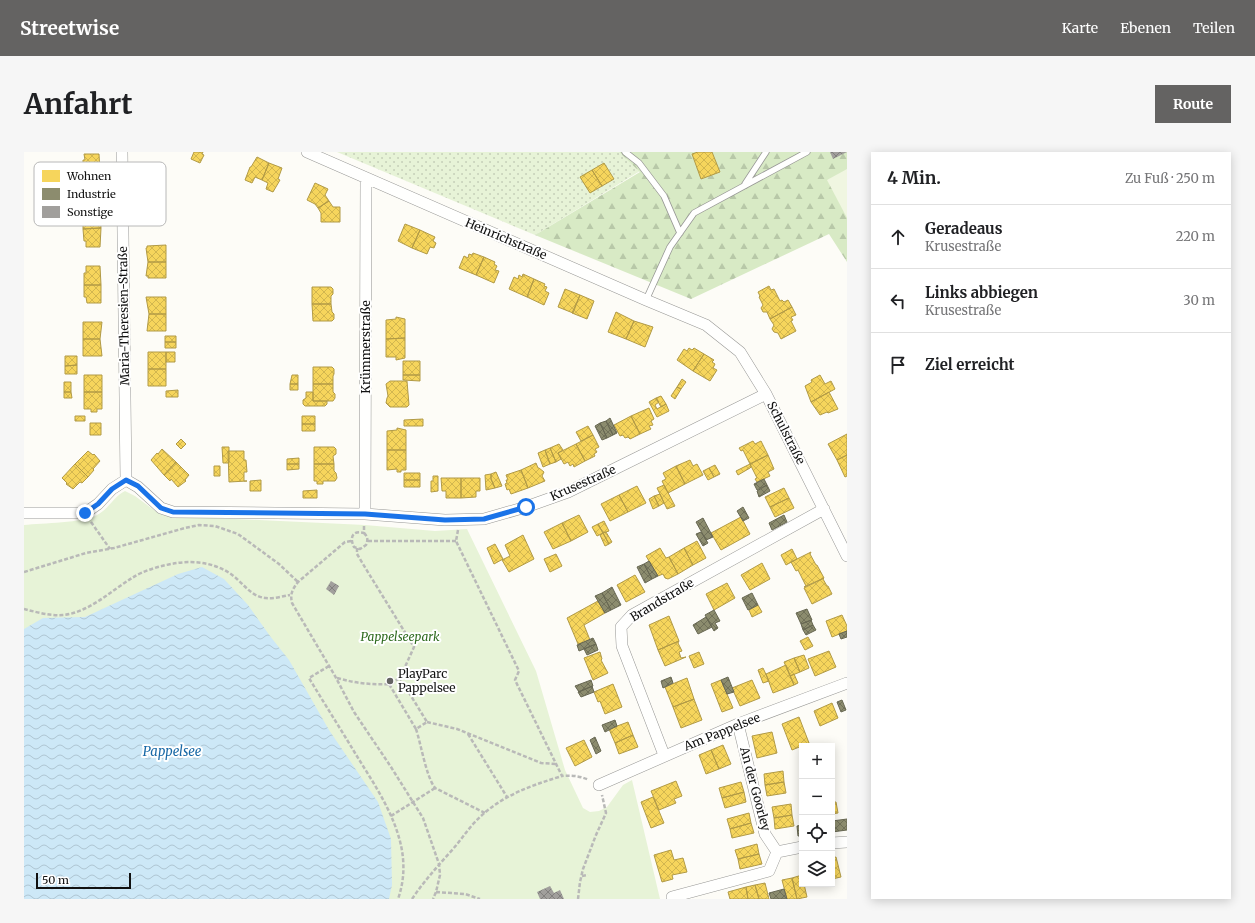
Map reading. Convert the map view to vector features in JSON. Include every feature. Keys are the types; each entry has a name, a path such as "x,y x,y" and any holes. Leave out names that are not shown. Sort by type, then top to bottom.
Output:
{"street":[{"name":"Maria-Theresien-Straße","path":"122,152 122,162"},
{"name":"Heinrichstraße","path":"307,152 366,179 706,325"},
{"name":"Krümmerstraße","path":"365,514 366,179"},
{"name":"Maria-Theresien-Straße","path":"123,226 126,480"},
{"name":"Schulstraße","path":"706,325 740,352 766,394 847,556"},
{"name":"Krusestraße","path":"126,480 138,486 161,508 173,512 365,514 445,520 484,519 526,507 568,492 766,394"},
{"path":"24,513 85,513 98,504 112,489 126,480"},
{"name":"Brandstraße","path":"664,755 622,646 621,627 632,615 824,509"},
{"name":"Am Pappelsee","path":"599,785 664,755 738,724 847,683"},
{"name":"An der Goorley","path":"738,724 765,834 777,852"},
{"path":"835,843 847,842"},
{"path":"672,897 769,871 777,852 799,848"}],"lane":[{"path":"625,152 639,163 664,196 680,233"},
{"path":"744,186 766,152"},
{"path":"646,300 670,247 694,213 807,152"}],"path":[{"path":"85,513 110,549"},
{"path":"364,533 355,533 352,537 351,541 354,547 360,549 366,545 368,540 364,533 365,514"},
{"path":"460,520 456,541 519,671 515,680 562,776"},
{"path":"24,572 86,554 199,525 214,526 238,534 279,564 298,582"},
{"path":"368,540 456,541"},
{"path":"351,541 345,542 298,582 290,595 292,603 354,712 422,818 439,864 440,875 434,899"},
{"path":"336,678 354,683 371,685 389,684 400,678 414,647 357,554 357,548"},
{"path":"24,609 62,615 78,611 94,603 133,577 176,563 192,561 220,567 236,578 246,589 266,598 290,595"},
{"path":"329,666 309,678 389,809 401,842 403,879 398,899"},
{"path":"400,678 427,722"},
{"path":"389,684 416,729 426,764 435,788 485,813"},
{"path":"416,729 427,722 458,729 541,763 556,764"},
{"path":"468,733 507,798"},
{"path":"412,899 439,864 485,813 518,791 562,776 570,775 581,777 599,785 606,813 591,846 582,876 578,899"},
{"path":"391,816 435,788"},
{"path":"582,876 588,874"},
{"path":"436,892 465,894 480,899"}],"green space":[{"path":"337,152 619,152 640,171 535,235"},
{"path":"619,152 847,152 847,262 829,234 691,299 535,235 640,172"},
{"path":"847,169 847,218 827,180"},
{"name":"Pappelseepark","path":"125,491 135,496 158,513 171,516 365,525 435,531 467,529 536,671 565,770 583,808 590,812 599,811 607,807 623,785 632,780 660,899 24,899 24,525 90,518 105,509"}],"water":[{"name":"Pappelsee","path":"202,567 224,579 248,605 289,660 329,730 378,802 391,839 392,885 389,899 24,899 24,629 43,618 85,617 178,574"}],"building: Wohnen":[{"path":"194,152 203,152 202,154 204,155 200,163 191,159"},
{"path":"698,152 712,152 720,172 701,179 692,154"},
{"path":"84,154 99,154 99,162 83,162 83,160 85,160"},
{"path":"257,157 269,163 262,180 255,177 252,183 245,180 250,167"},
{"path":"269,163 282,168 278,179 280,180 273,192 266,189 268,183 262,180"},
{"path":"604,163 614,179 602,186 592,170"},
{"path":"592,170 602,186 590,193 580,177"},
{"path":"315,183 328,189 325,195 329,201 318,208 315,204 307,200"},
{"path":"329,201 333,207 340,207 340,222 321,222 321,213 318,208"},
{"path":"405,224 420,230 412,248 398,241"},
{"path":"83,226 101,226 101,228 83,229"},
{"path":"101,228 100,247 86,247 83,229"},
{"path":"420,230 435,237 433,241 436,243 434,248 430,247 427,254 412,248"},
{"path":"166,245 166,262 148,262 147,246"},
{"path":"473,253 484,257 476,275 459,268 464,256 468,258 469,254 472,255"},
{"path":"484,257 495,262 494,264 497,266 495,270 499,271 494,283 476,275"},
{"path":"148,262 166,262 166,278 148,278 148,276 146,276"},
{"path":"86,266 100,266 101,285 84,285 84,273 86,273"},
{"path":"523,274 534,279 527,297 509,289 514,277 518,279 519,275 522,277"},
{"path":"534,279 545,284 544,286 547,287 545,291 549,293 544,305 527,297"},
{"path":"84,285 101,285 101,303 87,303 86,297 84,297"},
{"path":"769,286 771,290 774,289 780,301 782,300 784,302 788,300 792,307 770,319 767,312 763,312 761,308 763,305 758,292"},
{"path":"312,287 331,287 333,289 333,294 331,296 331,304 312,304"},
{"path":"565,289 580,295 573,313 558,307"},
{"path":"580,295 594,301 587,319 572,313"},
{"path":"146,297 166,297 166,314 149,314"},
{"path":"312,304 331,304 334,319 332,321 313,321"},
{"path":"792,307 796,315 791,317 793,320 791,321 796,331 781,339 778,333 774,332 772,329 774,325 770,319"},
{"path":"616,312 634,321 626,339 608,332"},
{"path":"149,314 166,314 166,331 147,331"},
{"path":"396,317 405,319 405,338 386,339 386,320 396,319"},
{"path":"634,321 653,327 645,347 626,339"},
{"path":"83,322 102,322 100,339 83,339"},
{"path":"165,336 176,336 176,342 165,342"},
{"path":"405,338 405,358 396,360 396,357 386,357 386,339"},
{"path":"83,339 100,339 102,356 83,356"},
{"path":"165,342 176,342 176,348 165,348"},
{"path":"689,348 692,350 694,348 704,354 693,371 677,360 684,349 687,351"},
{"path":"148,352 166,352 166,369 148,369"},
{"path":"166,352 175,352 175,362 166,362"},
{"path":"704,354 714,360 712,362 715,364 713,368 717,370 710,381 693,371"},
{"path":"65,356 77,356 77,365 65,366"},
{"path":"403,361 420,361 420,375 403,375"},
{"path":"77,365 77,374 65,374 65,366"},
{"path":"313,367 332,367 334,369 333,384 313,384"},
{"path":"148,369 166,369 166,386 148,386"},
{"path":"84,375 102,375 102,392 84,392"},
{"path":"292,375 298,375 298,384 290,384"},
{"path":"403,375 420,375 420,381 403,380"},
{"path":"820,375 825,384 831,381 835,389 811,402 805,386 812,382 811,380"},
{"path":"682,379 686,382 681,389 677,387"},
{"path":"390,381 407,381 409,405 407,407 390,407 386,403 388,396 386,384"},
{"path":"64,382 71,382 71,392 64,392"},
{"path":"290,384 298,384 298,390 290,390"},
{"path":"313,384 333,384 335,398 333,401 313,401"},
{"path":"677,387 681,389 675,399 671,396"},
{"path":"178,390 178,397 166,397 166,391"},
{"path":"64,392 71,392 72,398 64,398"},
{"path":"84,392 102,392 102,409 97,409 97,412 91,412 91,409 84,409"},
{"path":"306,392 313,392 313,401 327,401 327,404 325,406 305,406 303,404 303,400 306,398"},
{"path":"829,392 838,409 820,415 811,402"},
{"path":"661,396 666,404 661,407 656,398"},
{"path":"656,398 659,402 655,405 657,409 666,404 669,411 657,417 649,402"},
{"path":"649,408 654,419 651,421 653,425 649,426 651,429 640,434 631,416"},
{"path":"75,416 85,416 85,421 75,421"},
{"path":"302,416 315,416 315,424 302,424"},
{"path":"631,416 640,434 630,439 628,437 625,438 623,435 620,436 614,425"},
{"path":"423,419 423,426 404,426 404,420"},
{"path":"90,423 101,423 101,435 90,435"},
{"path":"302,424 315,424 315,431 302,431"},
{"path":"588,426 593,435 581,441 576,432"},
{"path":"397,428 406,430 406,450 387,450 387,431 397,430"},
{"path":"847,434 847,455 837,460 828,444"},
{"path":"593,435 599,447 595,449 597,452 594,454 595,456 585,461 576,444"},
{"path":"181,439 186,444 181,449 176,444"},
{"path":"753,441 755,444 761,441 768,455 750,464 743,450 741,451 739,448"},
{"path":"559,444 563,450 558,453 561,459 556,462 550,448"},
{"path":"576,444 585,461 574,467 573,464 570,466 568,462 564,464 558,453"},
{"path":"222,447 229,447 229,463 223,463"},
{"path":"314,447 334,447 336,449 336,454 333,456 334,464 314,464"},
{"path":"550,448 556,462 550,464 545,450"},
{"path":"162,449 176,462 164,475 151,460"},
{"path":"387,450 406,450 406,470 397,472 397,469 387,470"},
{"path":"545,450 550,464 543,467 538,453"},
{"path":"88,451 93,455 94,454 100,461 88,477 75,464"},
{"path":"228,451 244,451 244,460 246,460 247,472 244,472 244,481 247,481 229,482"},
{"path":"768,455 774,469 768,472 770,476 757,482 755,479 757,478 750,464"},
{"path":"847,455 847,476 845,477 837,460"},
{"path":"299,458 299,464 287,464 287,459"},
{"path":"690,460 693,466 697,464 703,475 685,484 676,466"},
{"path":"176,462 189,475 185,480 186,481 178,487 171,479 170,481 164,475"},
{"path":"536,463 538,468 544,472 542,476 545,481 528,488 521,470"},
{"path":"75,464 88,477 73,489 66,484 67,483 62,478"},
{"path":"287,464 299,464 299,469 287,470"},
{"path":"314,464 334,464 334,471 337,478 335,481 323,481 323,484 317,484 317,481 314,481"},
{"path":"750,464 750,468 738,475 736,471"},
{"path":"715,465 720,474 714,477 709,468"},
{"path":"214,466 220,466 220,476 214,476"},
{"path":"676,466 685,484 668,493 662,481 666,479 663,473"},
{"path":"709,468 714,477 708,480 703,471"},
{"path":"521,470 528,488 511,494 509,489 507,490 505,484 507,483 506,480 508,480 506,475"},
{"path":"496,472 502,486 495,488 491,479 491,474"},
{"path":"404,473 420,473 420,480 404,480"},
{"path":"491,474 491,479 495,488 486,490 485,475"},
{"path":"433,476 438,476 438,491 431,492 431,481 433,481"},
{"path":"441,478 461,478 461,498 446,498 446,491 442,491"},
{"path":"461,478 480,478 480,491 476,491 476,497 461,498"},
{"path":"261,480 261,491 250,491 250,481"},
{"path":"404,480 420,480 420,487 404,487"},
{"path":"664,485 675,506 667,509 657,488"},
{"path":"637,486 646,503 628,512 619,495"},
{"path":"784,488 789,498 770,507 765,497"},
{"path":"317,490 317,498 303,498 303,491"},
{"path":"660,494 664,503 659,506 654,496"},
{"path":"619,495 628,512 610,521 601,504"},
{"path":"654,496 659,506 653,509 649,499"},
{"path":"789,498 794,508 775,517 770,507"},
{"path":"579,515 588,532 571,541 562,523"},
{"path":"741,517 750,534 721,550 711,533"},
{"path":"604,521 609,531 603,533 598,524"},
{"path":"562,523 571,541 553,549 544,532"},
{"path":"598,524 603,533 597,536 592,527"},
{"path":"606,532 612,542 609,544 603,533"},
{"path":"603,533 609,544 605,546 600,535"},
{"path":"523,535 534,559 509,572 502,560 510,556 505,545"},
{"path":"697,541 706,558 693,565 684,548"},
{"path":"495,544 503,559 494,564 487,548"},
{"path":"660,548 666,558 669,557 678,574 668,579 665,578 663,574 658,576 646,556"},
{"path":"684,548 693,565 678,574 669,557"},
{"path":"792,549 797,559 786,565 781,555"},
{"path":"811,552 810,554 824,578 804,587 806,586 798,570 796,571 791,562"},
{"path":"556,554 562,566 550,572 544,559"},
{"path":"762,563 770,579 750,590 741,575"},
{"path":"635,575 645,592 626,602 617,585"},
{"path":"824,578 823,579 832,594 812,604 804,588"},
{"path":"727,583 735,598 714,610 706,594"},
{"path":"598,601 605,613 584,625 590,640 578,644 567,618"},
{"path":"758,605 762,612 752,617 749,610"},
{"path":"842,615 847,626 847,631 832,637 826,621"},
{"path":"669,616 679,641 658,650 649,625"},
{"path":"808,637 813,646 805,650 800,641"},
{"path":"679,641 678,643 682,651 679,652 681,658 686,657 665,666 658,650"},
{"path":"829,651 836,667 815,676 808,659"},
{"path":"600,652 601,660 608,673 593,680 584,658"},
{"path":"699,652 704,664 694,668 689,656"},
{"path":"804,655 809,668 800,672 794,658"},
{"path":"794,658 800,672 790,676 784,662"},
{"path":"786,665 794,685 773,693 766,674"},
{"path":"763,668 769,681 763,683 758,670"},
{"path":"794,674 798,683 794,685 790,676"},
{"path":"687,678 694,699 673,707 665,687"},
{"path":"721,680 733,708 722,712 711,684"},
{"path":"752,680 760,698 740,706 732,688"},
{"path":"613,684 622,707 605,714 600,701 598,702 594,692"},
{"path":"694,699 702,720 681,728 673,707"},
{"path":"832,703 838,718 820,726 814,711"},
{"path":"799,717 809,743 799,743 799,747 792,750 782,724"},
{"path":"628,722 633,735 615,743 609,729"},
{"path":"772,732 777,753 757,758 752,736"},
{"path":"633,735 638,747 619,754 615,743"},
{"path":"584,740 592,757 575,766 566,748"},
{"path":"723,745 731,764 719,769 711,750"},
{"path":"711,750 719,769 706,774 699,755"},
{"path":"783,771 784,782 765,785 764,774"},
{"path":"676,781 682,796 674,799 676,803 659,810 651,791"},
{"path":"741,782 744,792 722,798 719,788"},
{"path":"784,782 786,793 767,796 765,785"},
{"path":"744,792 746,802 725,808 722,798"},
{"path":"653,797 664,823 651,828 641,802"},
{"path":"835,802 836,802 838,813 835,814"},
{"path":"791,804 792,815 774,818 772,807"},
{"path":"749,813 751,823 730,829 727,819"},
{"path":"792,815 794,826 775,829 774,818"},
{"path":"751,823 754,833 732,838 730,829"},
{"path":"757,844 759,854 738,859 735,850"},
{"path":"671,850 674,860 683,858 687,872 672,875 673,879 662,882 654,855"},
{"path":"759,854 762,864 740,869 738,859"},
{"path":"835,857 841,877 835,878"},
{"path":"799,876 799,887 805,887 807,897 797,899 792,878"},
{"path":"792,878 797,899 787,899 782,880"},
{"path":"765,883 769,899 759,899 755,885"},
{"path":"755,885 759,899 748,899 746,887"},
{"path":"746,887 748,899 730,899 728,892"}],"building: Industrie":[{"path":"610,418 617,433 613,435 606,421"},
{"path":"606,421 613,435 607,438 600,423"},
{"path":"600,423 607,438 602,440 595,426"},
{"path":"764,479 767,485 757,490 754,484"},
{"path":"767,485 770,491 759,497 757,491"},
{"path":"743,507 749,518 743,521 737,511"},
{"path":"784,515 787,522 772,530 769,523"},
{"path":"703,518 713,537 706,540 696,522"},
{"path":"701,532 708,543 703,546 696,534"},
{"path":"649,561 658,576 652,579 644,564"},
{"path":"644,564 652,579 645,583 637,567"},
{"path":"612,587 621,605 611,610 602,593"},
{"path":"602,593 611,610 605,613 595,596"},
{"path":"752,593 758,605 748,610 742,598"},
{"path":"807,609 812,620 801,624 796,613"},
{"path":"714,610 720,621 715,623 718,628 714,631 705,615"},
{"path":"706,617 712,627 698,634 693,625"},
{"path":"811,620 813,625 803,630 801,624"},
{"path":"813,625 816,630 806,635 803,630"},
{"path":"847,631 847,637 841,639 839,634"},
{"path":"593,638 596,644 579,651 577,645"},
{"path":"596,644 598,650 587,655 584,649"},
{"path":"671,677 673,683 663,688 661,681"},
{"path":"728,677 734,692 727,694 721,680"},
{"path":"591,680 593,686 579,692 575,686"},
{"path":"592,686 594,692 581,697 578,692"},
{"path":"842,700 846,710 841,712 837,702"},
{"path":"615,720 617,726 605,732 602,725"},
{"path":"595,737 601,751 596,754 590,740"},
{"path":"847,819 847,830 835,832 835,821"},
{"path":"797,826 799,826 799,836 798,836"},
{"path":"784,889 787,899 771,899 769,893"}],"building: Sonstige":[{"path":"830,152 847,152 833,159"},
{"path":"331,581 339,586 334,595 326,589"},
{"path":"550,886 554,893 560,890 564,899 540,899 537,892"}],"place":[{"name":"PlayParc Pappelsee","path":"390,681"}],"route":[{"path":"85,513 98,504 112,489 126,480 138,486 161,508 173,512 365,514 445,520 484,519 526,507"}]}
